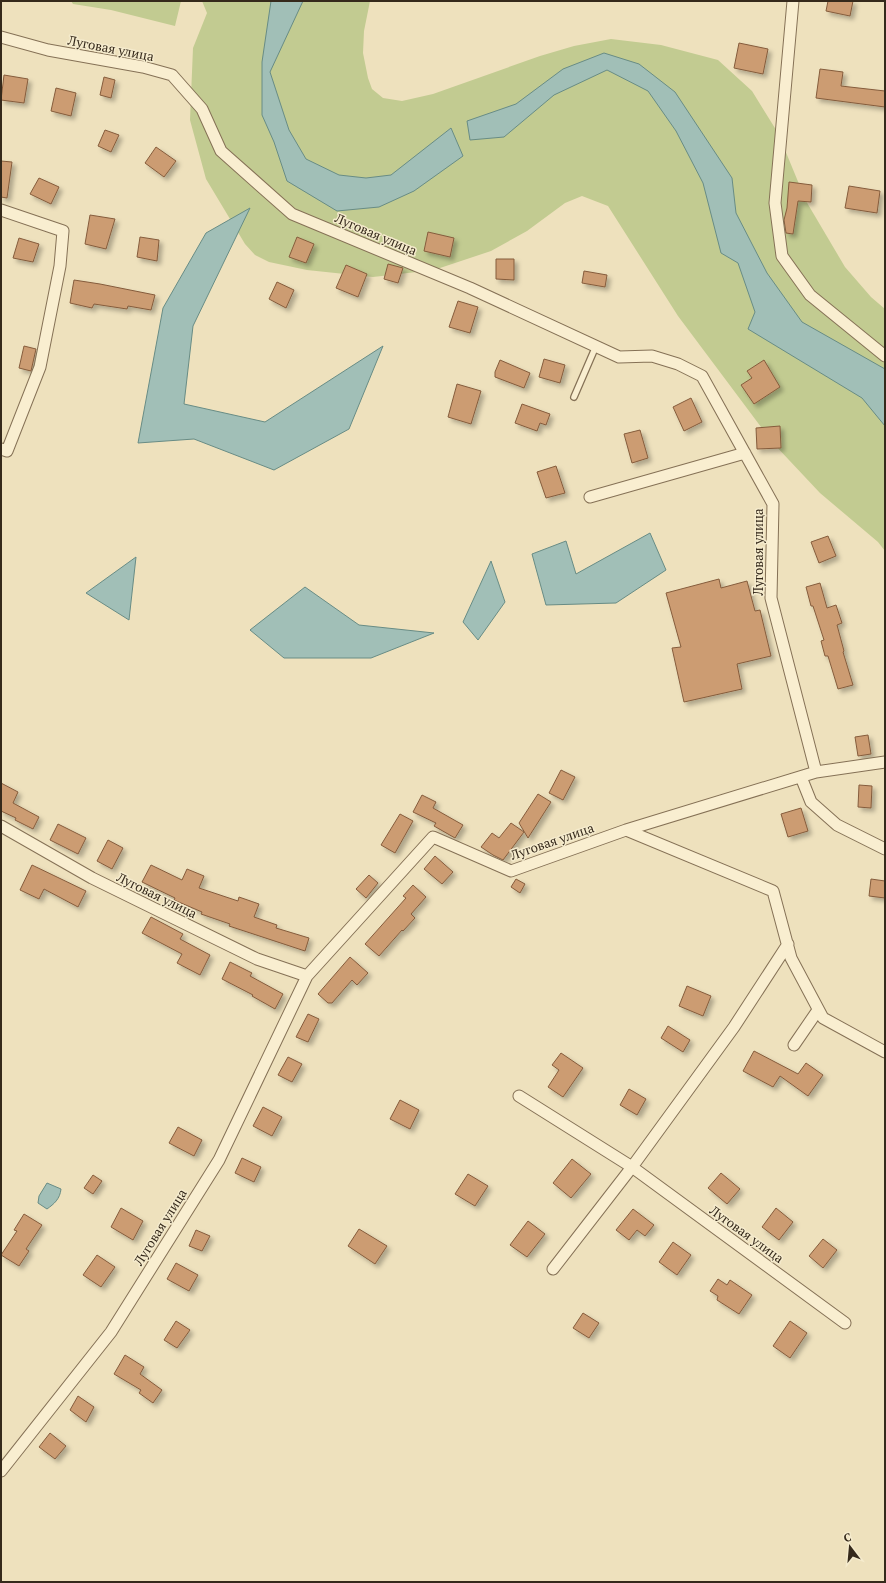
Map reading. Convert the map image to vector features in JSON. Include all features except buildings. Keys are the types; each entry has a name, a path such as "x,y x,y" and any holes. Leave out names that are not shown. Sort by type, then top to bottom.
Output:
{"street":[{"path":"793,1 775,203 782,256 810,295 885,356"},
{"name":"Луговая улица","path":"1,37 48,50 143,67 172,75 202,109 221,151 292,214 470,288 619,357 652,356 678,364 702,376 773,504 771,598 816,772"},
{"path":"1,210 63,231 60,266 40,367 7,451 1,449"},
{"path":"590,497 745,453"},
{"name":"Луговая улица","path":"1,1471 111,1332 215,1166 307,976 433,837 511,871 626,830 816,772 885,762"},
{"path":"801,777 811,802 837,825 885,849"},
{"name":"Луговая улица","path":"1,826 92,878 242,952 257,959 307,976"},
{"path":"626,830 773,891 791,958 822,1018 885,1052"},
{"path":"553,1269 632,1167 734,1027 788,944"},
{"path":"794,1045 818,1010"},
{"name":"Луговая улица","path":"519,1096 632,1167 845,1322"}],"lane":[{"path":"574,397 596,346"}],"green space":[{"path":"71,1 181,1 175,26 111,10 73,4"},
{"path":"202,1 370,1 364,31 363,53 368,78 372,89 383,98 402,101 433,94 540,56 574,46 611,39 661,45 718,60 752,91 778,133 806,201 845,267 871,297 885,309 885,551 878,542 820,493 773,443 678,316 608,206 582,196 565,203 527,231 491,251 434,270 373,277 307,270 269,262 255,255 245,244 206,179 190,120 193,48 207,13"}],"water":[{"path":"271,1 303,1 270,72 289,130 306,159 339,175 366,178 391,175 451,128 463,156 414,191 379,207 337,211 287,181 274,142 262,115 262,62"},
{"path":"604,53 639,64 675,92 732,178 736,213 767,273 802,322 885,369 885,426 862,398 748,329 755,312 738,263 721,253 703,183 676,131 648,91 607,70 554,95 504,137 470,140 467,121 516,104 563,69"},
{"path":"250,208 193,326 184,404 265,422 383,346 349,429 274,470 194,439 138,443 163,308 206,233"},
{"path":"650,533 666,570 616,603 546,605 532,554 566,541 576,574"},
{"path":"136,557 129,620 86,593"},
{"path":"491,561 505,602 478,640 463,622"},
{"path":"305,587 359,625 434,633 371,658 284,658 250,630"},
{"path":"47,1183 61,1189 56,1201 47,1209 38,1203 39,1196"}]}
